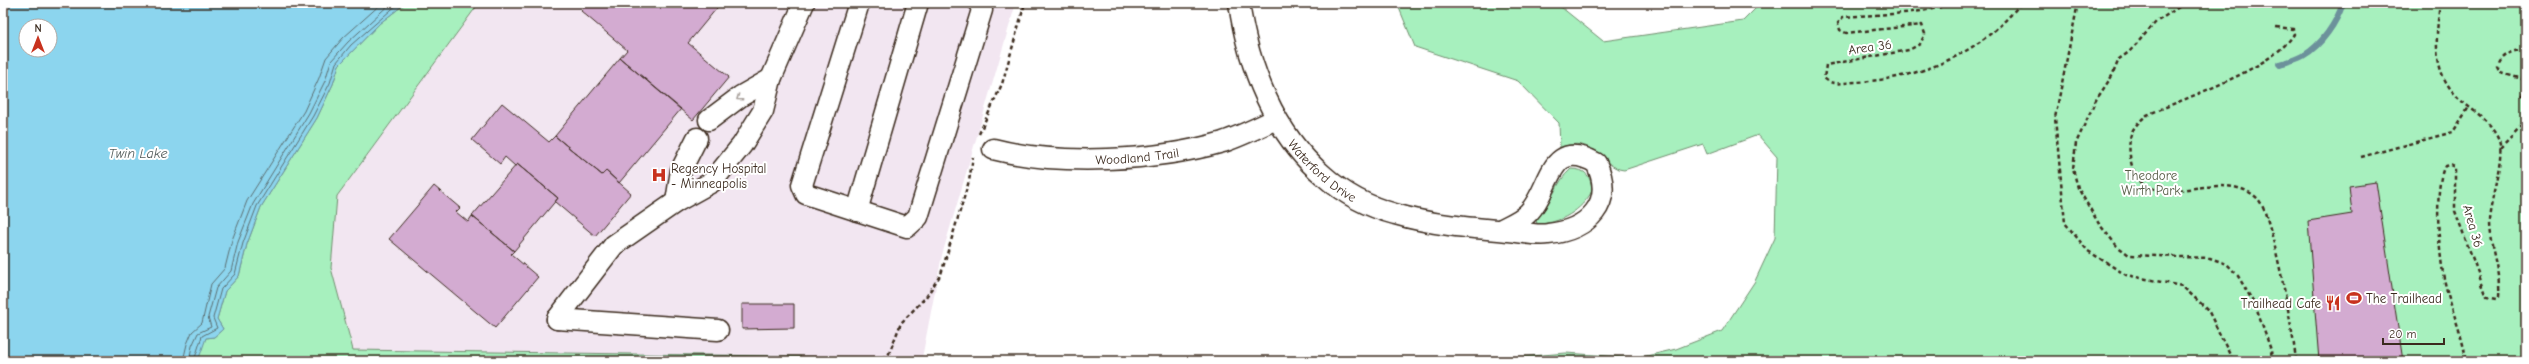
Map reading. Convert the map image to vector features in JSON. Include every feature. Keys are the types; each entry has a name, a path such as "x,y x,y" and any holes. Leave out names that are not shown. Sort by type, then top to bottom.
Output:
{"street":[{"path":"718,330 557,319 614,245 676,202 712,182 742,145 763,111 771,78 804,3"},
{"path":"859,3 802,185 806,194 907,227 918,217 982,10 978,3"},
{"path":"857,211 918,3"},
{"name":"Waterford Drive","path":"1240,3 1251,57 1276,119 1289,138 1323,176 1346,193 1370,206 1395,214 1435,222 1500,230 1546,235 1575,227 1599,207 1604,195 1601,173 1596,163 1577,156 1564,157 1553,167 1538,200 1529,213 1500,230"},
{"path":"709,120 741,96 771,78"},
{"name":"Woodland Trail","path":"982,146 1044,158 1161,154 1224,141 1276,119"},
{"path":"676,202 681,170 697,138"}],"path":[{"path":"886,361 901,323 926,297 941,274 969,181 1002,84 1025,3"},
{"name":"Area 36","path":"1955,3 1940,8 1843,17 1838,23 1840,30 1846,33 1922,25 1925,34 1920,44 1909,50 1826,65 1824,78 1829,83 1836,84 1868,82 1943,64 1976,46 2008,19 2021,3"},
{"path":"2078,3 2055,118 2065,223 2088,251 2126,275 2182,286 2208,310 2233,361"},
{"path":"2185,3 2156,22 2129,52 2119,59 2112,76 2096,100 2087,123 2076,143 2073,169 2078,188 2096,218 2117,246 2129,255 2210,258 2226,264 2238,276 2255,305 2268,337 2272,361"},
{"path":"2440,3 2436,47 2438,64 2446,85 2456,97 2488,123 2500,141 2499,149"},
{"path":"2276,27 2293,29 2294,34 2289,42 2252,68 2147,114 2133,126 2129,148 2132,171 2145,186 2162,192 2216,185 2238,187 2258,199 2269,222 2285,295 2296,361"},
{"path":"2526,49 2514,51 2504,56 2498,67 2501,73 2526,80"},
{"path":"2521,96 2526,91"},
{"path":"2361,157 2453,132 2469,107"},
{"path":"2499,149 2526,121"},
{"name":"Area 36","path":"2466,361 2464,345 2445,285 2438,209 2441,173 2445,166 2455,167 2455,211 2487,297 2497,299 2499,297 2500,286 2493,254 2489,222 2499,149"},
{"path":"876,361 888,356"}],"shaded area":[{"name":"Regency Hospital - Minneapolis","path":"479,3 1016,3 942,255 922,358 353,350 331,268 337,196"}],"green space":[{"path":"406,3 479,3 337,196 331,268 353,350 1126,361 3,361 214,337 223,329 217,319 225,291 239,276 247,244 261,207 317,118 333,84 339,65 380,23"},
{"name":"Theodore Wirth Park","path":"1397,3 1556,3 1603,41 1743,21 1761,3 2526,3 2526,361 1472,361 1566,353 1638,358 1676,349 1722,331 1755,281 1775,238 1777,157 1758,135 1707,154 1703,144 1624,170 1609,164 1589,148 1581,145 1572,145 1560,148 1559,123 1518,81 1415,47"},
{"path":"1571,169 1580,170 1589,177 1592,191 1588,198 1576,210 1562,219 1554,222 1537,224 1536,219 1546,207 1561,180"}],"water":[{"name":"Twin Lake","path":"3,3 406,3 380,23 339,65 333,84 317,118 261,207 247,244 239,276 225,291 217,319 223,329 214,337 206,338 198,361 3,361"}],"building":[{"path":"588,3 642,3 646,6 649,3 721,3 688,43 729,77 693,120 620,58 627,50 581,11"},
{"path":"620,58 681,109 619,183 606,171 602,175 555,136"},
{"path":"502,103 549,142 555,136 602,175 606,171 631,193 595,236 555,202 558,198 517,164 515,166 505,157 500,164 472,140"},
{"path":"517,164 558,198 514,251 472,216"},
{"name":"The Trailhead","path":"2376,182 2403,361 2319,361 2308,221 2352,214 2349,186"},
{"path":"434,186 460,208 456,212 468,222 472,216 514,251 511,254 538,277 495,328 389,239"},
{"path":"742,304 794,304 794,328 742,329"}],"waterway":[{"path":"2280,64 2292,61 2316,46 2333,25 2343,3"}],"place":[{"name":"Regency Hospital - Minneapolis","path":"659,175"},
{"name":"The Trailhead","path":"2354,298"},
{"name":"Trailhead Cafe","path":"2333,303"}]}
